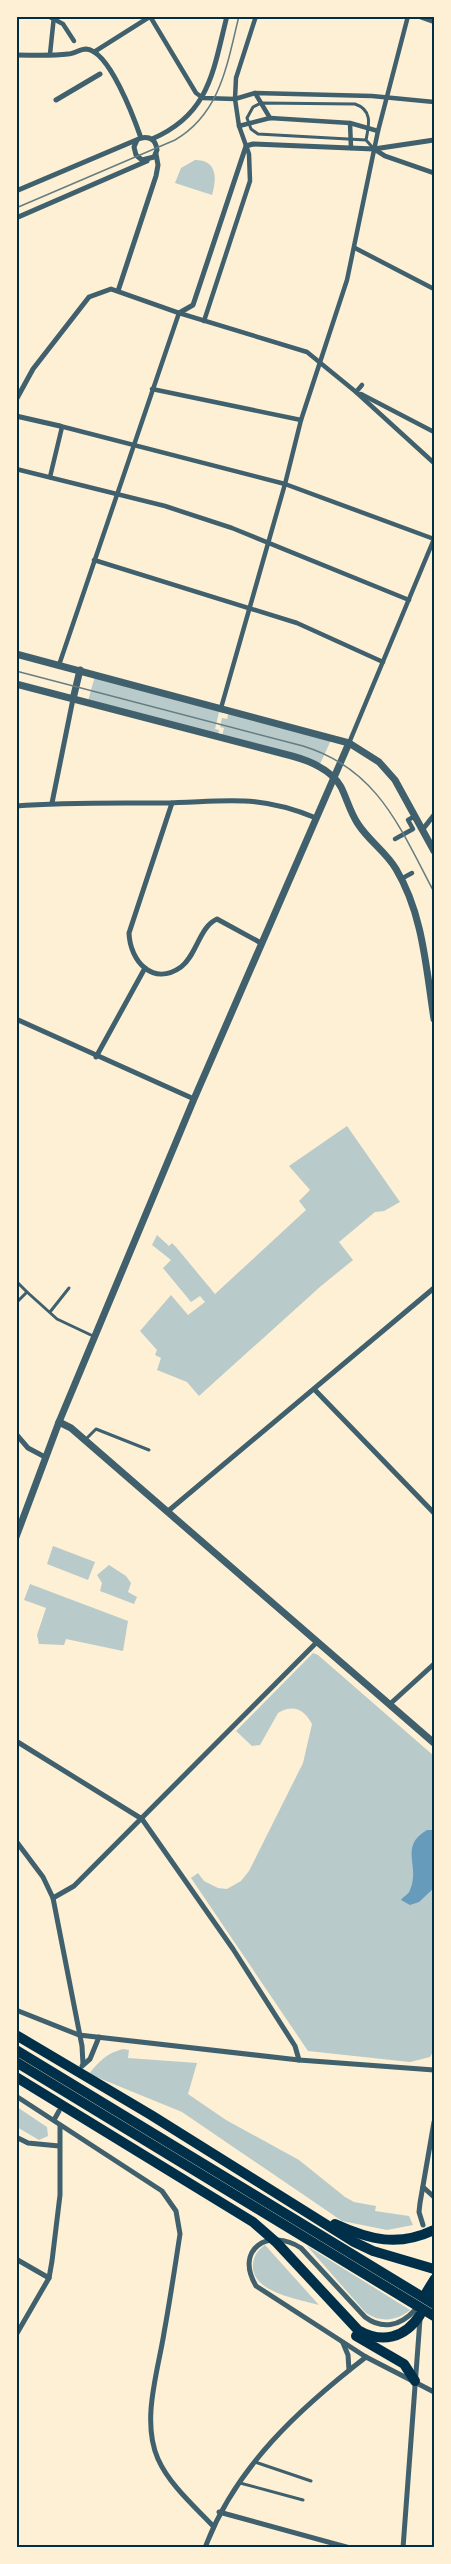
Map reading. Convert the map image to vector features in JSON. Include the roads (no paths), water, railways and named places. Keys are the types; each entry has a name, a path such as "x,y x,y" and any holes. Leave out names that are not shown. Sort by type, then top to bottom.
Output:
{"highway":[{"path":"16,2035 354,2241 434,2272 432,2296 16,2050"},
{"path":"16,2062 435,2316"},
{"path":"16,2077 245,2217 276,2243 358,2330 375,2337 388,2338 401,2334 414,2325 417,2313"},
{"path":"300,2207 366,2238 407,2239 422,2230 435,2230"},
{"path":"325,2296 350,2332 404,2364 415,2381"}],"street":[{"path":"16,191 139,139 152,139 170,131 184,120 203,98 227,16"},
{"path":"204,321 250,181 251,165 248,145 239,126 235,99 236,78 256,16"},
{"path":"221,708 269,543 301,420 338,310 355,248 378,131 408,16"},
{"path":"417,16 435,22"},
{"path":"52,17 67,29 74,41"},
{"path":"50,54 52,17"},
{"path":"94,52 151,17 196,93 203,98 235,99 255,93 435,102"},
{"path":"16,55 70,54 84,49 94,52 109,69 129,108 139,139 134,147 136,155 142,160 150,159"},
{"path":"56,100 100,74"},
{"path":"255,93 270,118"},
{"path":"239,126 270,118 350,123 378,131"},
{"path":"350,123 351,148"},
{"path":"118,291 156,176 157,146 152,139"},
{"path":"248,145 374,149 435,140"},
{"path":"59,665 178,313 193,305 248,145"},
{"path":"374,149 385,156 435,173"},
{"path":"16,219 150,159 156,154"},
{"path":"355,248 435,289"},
{"path":"16,400 33,369 89,297 111,289 178,313 307,352 356,392 435,463"},
{"path":"356,392 362,385"},
{"path":"152,389 301,420"},
{"path":"356,392 435,432"},
{"path":"16,416 285,484 435,539 335,779 261,944 94,1336 58,1422 16,1537"},
{"path":"50,477 61,427"},
{"path":"16,469 176,509 232,528 409,600"},
{"path":"94,560 250,606 297,623 383,662"},
{"path":"16,654 350,743 379,762 394,780 435,851"},
{"path":"52,803 80,670"},
{"path":"16,684 292,756 318,766 335,779 361,829 388,858 401,879 419,922 434,1015"},
{"path":"16,806 52,803 248,800 294,809 316,818"},
{"path":"172,802 131,927 132,954 144,968 165,973 183,966 214,920 261,944"},
{"path":"423,829 435,815"},
{"path":"395,839 413,829 408,820 415,816"},
{"path":"401,879 412,873"},
{"path":"96,1056 144,968"},
{"path":"16,1019 194,1100"},
{"path":"167,1512 435,1288"},
{"path":"314,1389 435,1514"},
{"path":"58,1422 71,1428 435,1743"},
{"path":"16,1434 28,1448 45,1457"},
{"path":"16,1523 23,1518"},
{"path":"53,1898 74,1886 317,1642"},
{"path":"390,1704 435,1664"},
{"path":"16,1741 142,1820 233,1949 295,2046 298,2060"},
{"path":"16,1840 43,1877 53,1898 79,2035 82,2065 90,2059 99,2037"},
{"path":"16,2010 79,2035 298,2060 435,2070"},
{"path":"16,2096 162,2191 176,2211 180,2234 154,2396 152,2439 157,2458 164,2470 213,2526"},
{"path":"54,2120 58,2111"},
{"path":"422,2230 419,2211 435,2122"},
{"path":"16,2335 49,2278 60,2195 60,2126"},
{"path":"16,2137 28,2143 59,2146"},
{"path":"423,2187 435,2197"},
{"path":"417,2313 396,2324 385,2325 371,2322 301,2248 290,2241 278,2238 263,2242 251,2253 248,2263 250,2276 256,2286 366,2357 435,2392"},
{"path":"16,2259 49,2278"},
{"path":"402,2547 415,2381 417,2313"},
{"path":"343,2343 348,2355 349,2370"},
{"path":"205,2547 219,2512 265,2446 366,2357"},
{"path":"219,2512 350,2547"}],"lane":[{"path":"366,140 369,129 368,114 362,106 355,104 261,102 250,109 248,124 254,132 262,135 366,140 374,149"},
{"path":"16,1281 57,1319 94,1336"},
{"path":"49,1313 69,1288"},
{"path":"16,1303 27,1292"},
{"path":"85,1441 96,1429 149,1450"},
{"path":"253,2462 311,2481"},
{"path":"238,2482 303,2500"}],"water":[{"path":"427,1830 434,1830 434,1888 419,1902 410,1905 401,1900 409,1891 413,1881 412,1850 418,1836"}],"tram line":[{"path":"16,208 175,140 190,129 203,116 220,86 239,16"},
{"path":"16,671 303,746 329,756 368,785 384,804 410,845 434,892"}]}
